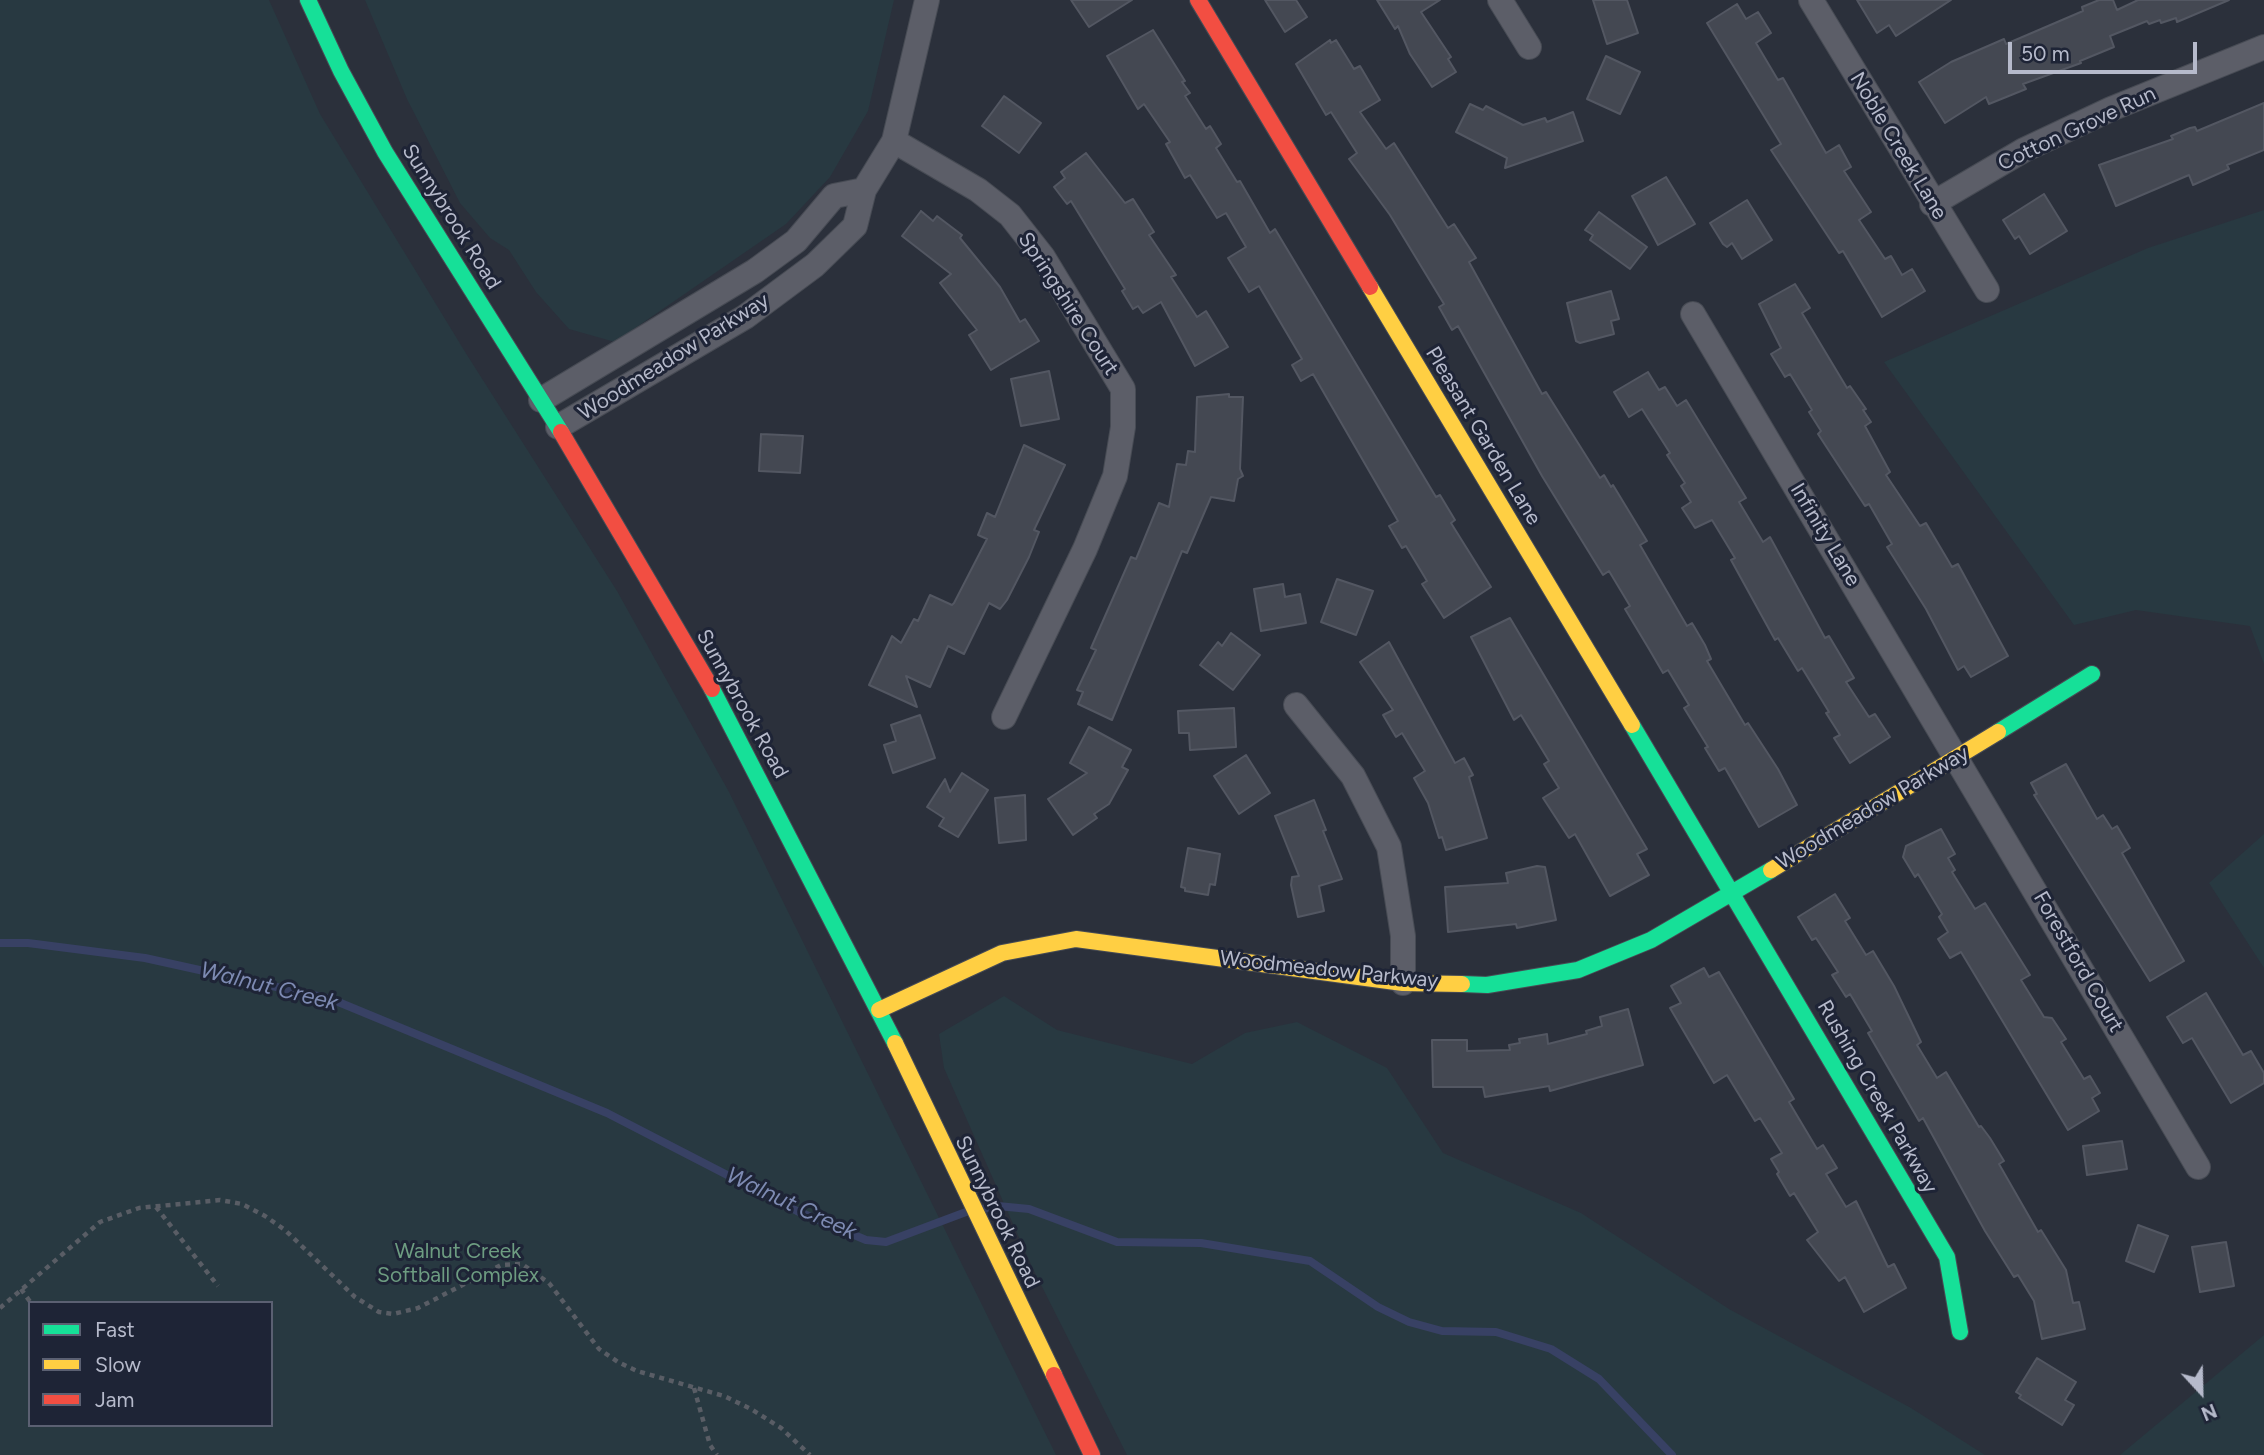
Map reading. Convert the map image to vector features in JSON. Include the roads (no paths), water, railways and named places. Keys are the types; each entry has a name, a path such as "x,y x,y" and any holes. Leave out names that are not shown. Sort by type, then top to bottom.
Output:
{"street":[{"name":"Sunnybrook Road","path":"309,0 341,71 385,152 541,400 722,706 879,1010 1092,1455"},
{"name":"Woodmeadow Parkway","path":"558,428 745,317 815,265 855,226 864,190 894,141 927,0"},
{"name":"Pleasant Garden Lane","path":"1198,0 1733,893"},
{"path":"1500,0 1529,47"},
{"name":"Noble Creek Lane","path":"1811,0 1987,290"},
{"name":"Cotton Grove Run","path":"1933,204 2024,150 2111,109 2264,47"},
{"name":"Springshire Court","path":"894,141 978,190 1010,215 1043,257 1123,389 1122,427 1115,476 1085,549 1004,717"},
{"name":"Woodmeadow Parkway","path":"541,400 727,289 796,241 834,196 864,190"},
{"path":"727,289 745,317"},
{"name":"Infinity Lane","path":"1693,314 1957,757"},
{"name":"Woodmeadow Parkway","path":"879,1010 1002,953 1076,939 1403,983 1487,985 1578,970 1651,940 1733,893 2092,674"},
{"path":"1296,705 1353,775 1389,847 1403,936 1403,983"},
{"name":"Forestford Court","path":"1957,757 2198,1167"},
{"name":"Rushing Creek Parkway","path":"1733,893 1947,1257 1960,1332"}],"waterway":[{"name":"Walnut Creek","path":"0,943 28,943 145,958 331,999 607,1113 797,1211 866,1240 886,1242 966,1212"},
{"name":"Walnut Creek","path":"983,1209 998,1206 1029,1209 1117,1242 1201,1243 1310,1261 1378,1307 1409,1322 1442,1331 1496,1332 1551,1349 1599,1379 1672,1455"}],"park label":[{"name":"Walnut Creek Softball Complex","path":"458,1264"}]}
